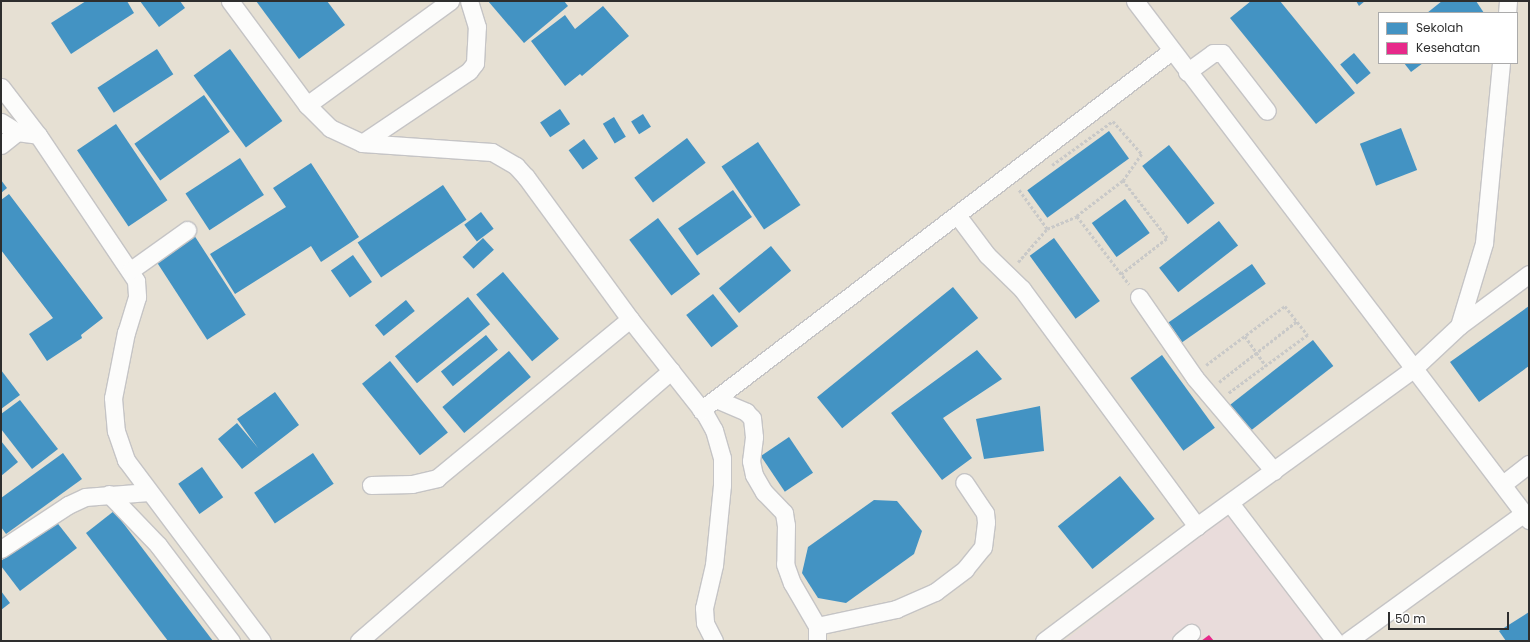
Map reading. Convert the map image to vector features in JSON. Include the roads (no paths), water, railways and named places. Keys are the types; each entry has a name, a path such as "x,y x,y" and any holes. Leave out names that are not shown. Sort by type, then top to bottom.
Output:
{"lane":[{"path":"230,1 307,105 330,128 362,142 492,152 504,158 526,177 630,319 701,410 714,430 722,458 714,565 704,608 705,623 714,641"},
{"path":"307,105 450,1"},
{"path":"362,142 469,71 476,59 477,27 469,1"},
{"path":"1135,1 1171,51 1413,369 1503,484 1526,517 1348,641"},
{"path":"1507,12 1508,1"},
{"path":"701,410 1171,51"},
{"path":"1187,72 1213,53 1222,53 1268,111"},
{"path":"1459,326 1484,243 1501,64"},
{"path":"1,86 38,135 131,270 136,281 137,297 126,332 113,398 113,414 116,431 126,460 262,641"},
{"path":"1,122 17,132 38,135"},
{"path":"1,145 17,132"},
{"path":"957,214 986,255 1005,275 1022,289 1197,526"},
{"path":"131,270 187,230"},
{"path":"1044,641 1197,526 1413,369 1459,326 1529,274"},
{"path":"1139,297 1193,375 1274,471"},
{"path":"371,485 412,484 437,478 630,319"},
{"path":"359,641 671,371"},
{"path":"716,399 746,412 752,418 754,437 751,461 754,475 764,492 784,513 786,525 785,564 792,583 817,633 896,609 935,592 965,569 983,547 986,513 964,482"},
{"path":"1503,484 1529,464"},
{"path":"1,549 68,505 85,497 149,492"},
{"path":"109,494 158,545 231,641"},
{"path":"1230,503 1335,641"}]}
